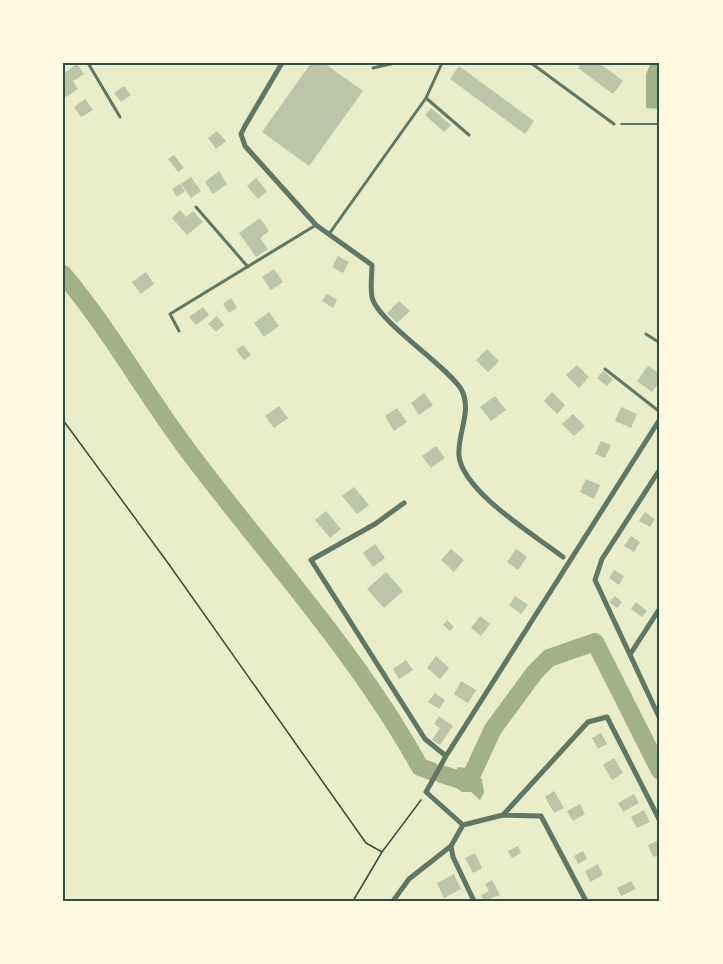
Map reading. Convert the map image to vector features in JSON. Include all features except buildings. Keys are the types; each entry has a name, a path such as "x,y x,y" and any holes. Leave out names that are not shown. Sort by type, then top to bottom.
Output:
{"street":[{"path":"282,63 241,134 245,146 316,225 372,265 372,299 384,315 460,388 467,406 461,429 459,457 465,471 484,496 563,557"},
{"path":"463,825 426,792 446,756 660,419"},
{"path":"660,469 602,559 595,580 660,719"},
{"path":"404,504 375,524 311,560 425,740 446,756"},
{"path":"631,653 660,608"},
{"path":"503,815 588,722 607,717 660,821"},
{"path":"393,901 409,879 451,846 463,825 503,815 541,816 586,901"},
{"path":"451,846 453,857 474,901"}],"lane":[{"path":"88,63 120,117"},
{"path":"373,68 394,63"},
{"path":"329,234 426,98 442,63"},
{"path":"531,63 614,124"},
{"path":"426,98 469,135"},
{"path":"240,140 245,146"},
{"path":"196,207 248,267"},
{"path":"179,331 170,314 316,225"},
{"path":"646,334 660,343"},
{"path":"605,369 660,412"}],"path":[{"path":"614,124 660,124"},
{"path":"63,420 175,573 366,843 382,852"},
{"path":"353,901 382,852 426,792"}],"shaded area":[{"path":"651,63 660,63 660,109 646,108 646,74"},
{"path":"458,767 466,768 482,779 484,793 480,800 471,792 462,792 455,787 453,778"}],"waterway":[{"path":"63,274 97,318 192,456 341,646 396,726 420,767 431,771"},
{"path":"441,774 464,781 473,772 493,729 535,672 549,658 595,642 660,771"}]}
